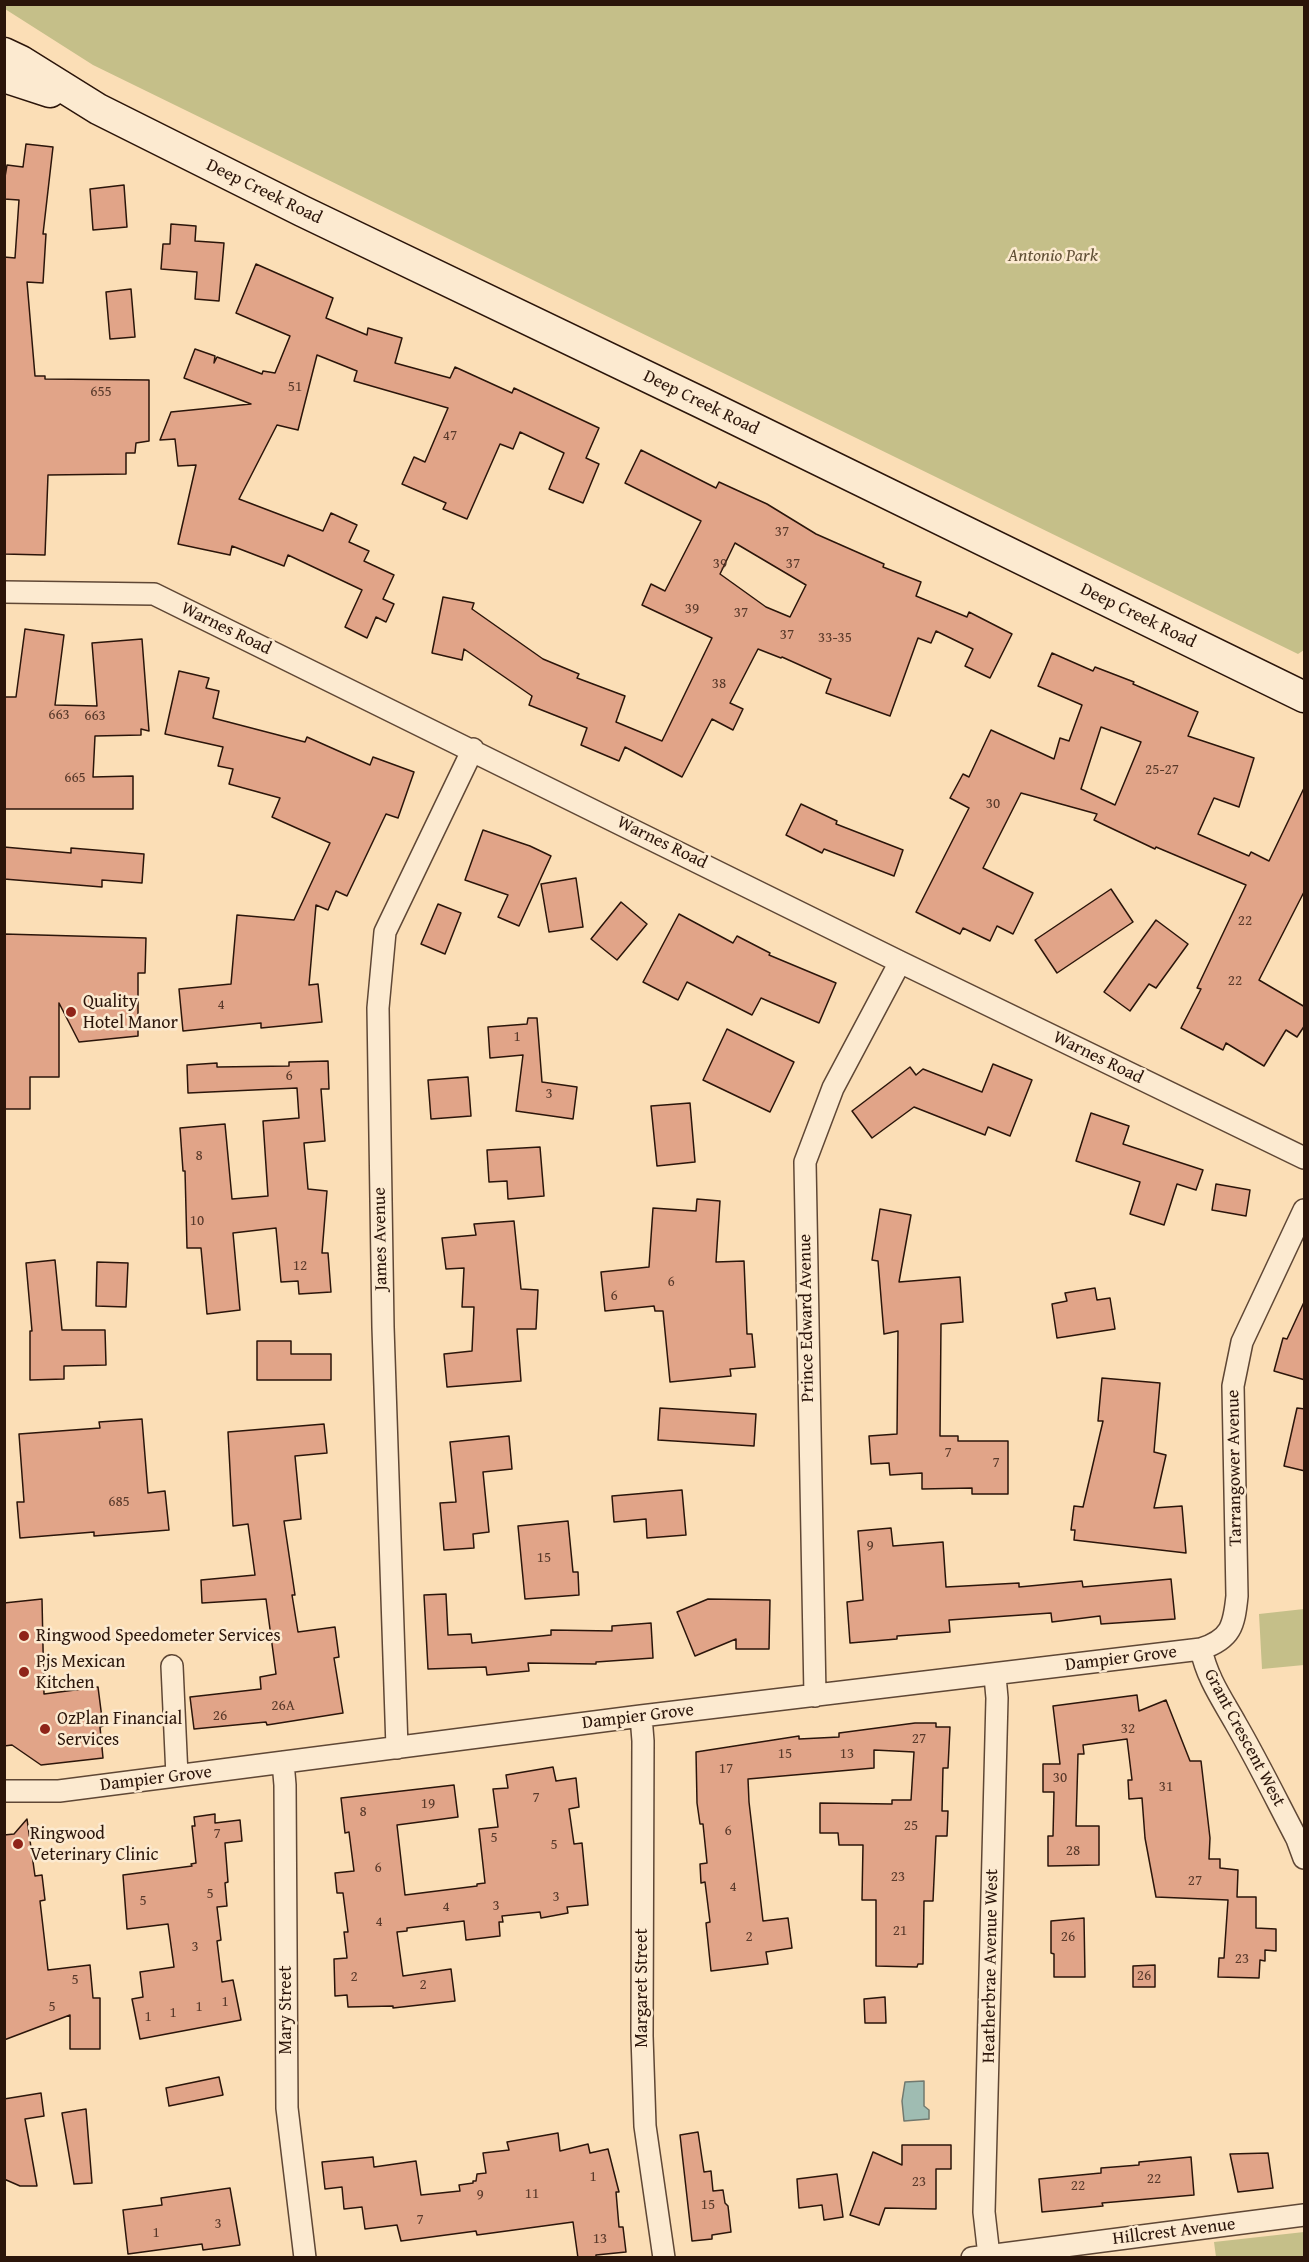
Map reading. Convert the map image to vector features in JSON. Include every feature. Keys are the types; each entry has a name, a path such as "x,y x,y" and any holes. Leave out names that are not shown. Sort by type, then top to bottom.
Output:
{"main road":[{"name":"Deep Creek Road","path":"4,53 21,61 98,109 302,211 702,403 1305,698"},
{"name":"Deep Creek Road","path":"4,77 98,109"}],"street":[{"name":"Warnes Road","path":"4,592 154,594 473,749 900,962 1305,1158"},
{"name":"James Avenue","path":"397,1748 383,1339 378,1008 385,932 473,749"},
{"name":"Prince Edward Avenue","path":"815,1696 805,1162 833,1088 900,962"},
{"name":"Tarrangower Avenue","path":"1237,1596 1233,1386 1242,1342 1305,1210"},
{"name":"Dampier Grove","path":"6,1790 58,1791 641,1716 995,1676 1201,1649 1218,1643 1230,1630 1237,1596"},
{"name":"Grant Crescent West","path":"1201,1649 1205,1669 1297,1839 1305,1858"},
{"path":"172,1666 177,1776"},
{"name":"Heatherbrae Avenue West","path":"981,2257 997,1698 995,1676"},
{"name":"Margaret Street","path":"641,1716 643,1741 642,2036 645,2126 664,2258"},
{"name":"Mary Street","path":"283,1762 287,2108 304,2258"},
{"name":"Hillcrest Avenue","path":"981,2257 1305,2215"}],"green space":[{"name":"Antonio Park","path":"4,5 1304,5 1304,650 1298,654 93,65 5,9"},
{"path":"1304,1609 1304,1665 1262,1669 1259,1614"},
{"path":"1304,2232 1304,2257 1216,2257 1214,2242"}],"water":[{"path":"924,2081 924,2106 929,2110 929,2119 904,2121 902,2101 905,2082"}],"building":[{"path":"26,144 53,147 43,234 46,234 43,283 27,282 35,376 45,376 45,379 149,380 149,441 136,443 135,453 126,453 126,474 48,475 45,555 4,554 4,257 15,258 19,200 4,199 4,183 7,165 23,167"},
{"path":"124,185 127,227 93,230 90,189"},
{"path":"171,224 196,226 195,241 224,243 219,301 195,299 197,272 161,269 163,244 170,244"},
{"path":"256,264 333,298 326,318 367,335 368,328 402,338 395,363 450,378 455,367 512,393 514,388 599,428 586,458 599,464 583,503 549,489 564,453 520,432 513,449 500,444 467,519 443,509 446,503 402,484 414,457 425,462 448,408 354,381 357,371 317,355 298,430 277,425 239,499 323,531 331,513 357,525 349,542 369,551 364,561 394,575 383,599 394,604 386,622 376,617 367,638 345,627 362,590 288,555 284,566 232,546 230,555 178,544 196,465 178,466 175,439 160,440 171,412 251,404 184,378 195,349 215,356 214,363 217,357 262,374 263,371 275,373 290,336 236,313"},
{"path":"131,289 135,337 110,339 106,292"},
{"path":"641,450 716,488 719,482 767,504 816,534 884,564 883,567 921,582 916,596 967,617 969,612 1012,634 990,678 965,666 973,649 936,631 931,643 918,638 890,716 826,693 831,679 758,649 730,703 743,709 733,730 712,719 682,777 625,747 619,761 581,745 587,728 529,705 532,696 464,649 462,660 432,653 443,597 474,603 472,609 543,659 579,674 577,678 625,696 616,722 662,741 712,638 642,605 651,584 665,591 701,521 625,483","holes":["735,543 806,585 790,617 766,607 720,574"]},
{"path":"25,629 64,635 55,705 97,706 92,643 142,639 149,731 141,729 141,735 95,736 93,777 133,776 133,809 4,809 4,697 16,697"},
{"path":"1052,653 1093,671 1095,667 1134,682 1133,684 1198,712 1188,736 1254,758 1239,807 1214,798 1198,834 1249,856 1251,852 1269,861 1305,786 1305,890 1259,980 1305,1007 1305,1025 1297,1037 1286,1030 1264,1066 1226,1043 1223,1050 1181,1028 1201,989 1197,988 1246,885 1156,847 1155,849 1094,820 1097,814 1021,793 983,868 1033,893 1013,934 997,926 990,941 963,928 960,934 916,912 969,808 950,798 963,774 969,777 991,730 1054,759 1060,738 1069,741 1082,705 1038,686","holes":["1101,727 1141,742 1115,805 1081,789"]},
{"path":"179,671 209,678 206,688 219,691 213,718 305,742 307,737 370,765 373,757 414,772 398,818 386,814 347,896 336,891 328,910 316,905 309,985 318,984 322,1022 261,1028 261,1023 183,1031 179,989 231,984 237,915 294,920 330,843 272,817 280,798 229,784 233,769 218,766 223,747 165,734"},
{"path":"801,804 837,821 836,824 903,850 894,876 824,849 822,853 786,835"},
{"path":"483,830 530,846 551,856 519,926 498,917 508,895 465,880"},
{"path":"4,847 71,853 71,848 144,854 142,883 102,880 102,887 4,879"},
{"path":"576,878 583,927 549,932 541,884"},
{"path":"1111,889 1133,922 1057,973 1035,940"},
{"path":"621,902 647,924 617,960 591,939"},
{"path":"438,904 461,913 445,954 421,944"},
{"path":"679,914 733,943 737,936 770,953 769,955 836,983 819,1023 761,998 752,1015 687,982 678,1000 643,982"},
{"path":"1156,920 1188,944 1156,988 1149,984 1130,1011 1104,992"},
{"name":"Quality Hotel Manor","path":"4,934 146,938 145,973 138,973 138,1036 79,1042 59,1003 59,1077 30,1077 30,1109 4,1109"},
{"path":"528,1018 537,1018 542,1082 577,1087 573,1119 516,1111 523,1055 490,1058 488,1027 527,1024"},
{"path":"727,1029 794,1062 770,1112 703,1080"},
{"path":"328,1061 329,1089 321,1089 325,1141 304,1143 308,1189 327,1191 322,1253 328,1253 331,1292 299,1294 298,1281 281,1282 276,1228 233,1233 240,1310 207,1314 201,1248 187,1248 185,1171 183,1171 180,1128 225,1124 232,1199 268,1196 263,1121 299,1118 297,1088 188,1093 187,1065 217,1063 217,1067 289,1066 289,1062"},
{"path":"993,1064 1032,1080 1010,1136 988,1127 985,1135 914,1107 872,1138 852,1111 910,1067 916,1075 923,1069 982,1092"},
{"path":"468,1077 471,1116 431,1119 428,1080"},
{"path":"690,1103 695,1162 657,1166 651,1106"},
{"path":"1091,1113 1129,1126 1123,1144 1203,1170 1196,1190 1177,1184 1164,1225 1130,1214 1140,1182 1076,1161"},
{"path":"540,1147 544,1196 508,1199 507,1181 489,1182 487,1150"},
{"path":"1216,1184 1250,1190 1246,1216 1212,1210"},
{"path":"697,1199 720,1201 716,1262 744,1261 747,1334 752,1334 755,1367 730,1369 731,1376 670,1382 663,1311 655,1311 654,1306 605,1311 601,1272 649,1267 653,1208 696,1211"},
{"path":"880,1209 911,1215 899,1282 960,1277 963,1322 941,1324 940,1436 958,1436 958,1441 1008,1441 1008,1494 972,1494 972,1488 922,1489 922,1473 890,1475 889,1463 871,1464 869,1436 897,1434 898,1331 884,1334 878,1261 872,1260"},
{"path":"514,1221 521,1289 538,1290 536,1329 517,1329 521,1381 447,1387 444,1354 472,1351 474,1307 462,1307 464,1268 446,1269 442,1238 476,1235 474,1224"},
{"path":"55,1260 62,1330 105,1330 106,1365 64,1366 64,1379 30,1380 30,1331 32,1331 26,1263"},
{"path":"97,1262 128,1263 126,1307 96,1306"},
{"path":"1095,1288 1097,1300 1110,1298 1115,1329 1057,1338 1052,1304 1067,1301 1065,1293"},
{"path":"1305,1300 1305,1380 1274,1371 1283,1338 1287,1339"},
{"path":"257,1341 291,1341 291,1354 331,1354 331,1380 257,1380"},
{"path":"1102,1378 1160,1383 1154,1452 1166,1455 1154,1508 1182,1506 1186,1553 1074,1540 1075,1530 1071,1530 1074,1506 1083,1507 1103,1421 1098,1421"},
{"path":"660,1408 756,1414 754,1446 658,1440"},
{"path":"1297,1408 1305,1409 1305,1471 1284,1466"},
{"path":"142,1419 148,1493 165,1491 169,1530 94,1536 94,1532 20,1538 17,1502 24,1502 19,1434 100,1428 99,1422"},
{"path":"324,1424 327,1453 295,1456 301,1519 284,1521 298,1632 335,1627 339,1657 334,1658 343,1713 267,1725 266,1722 194,1729 190,1697 261,1689 260,1677 276,1674 266,1599 202,1603 201,1580 255,1575 248,1524 233,1526 228,1432"},
{"path":"509,1436 512,1469 483,1472 489,1532 473,1534 474,1548 444,1550 440,1503 456,1502 450,1442"},
{"path":"682,1490 686,1535 647,1538 646,1519 614,1522 612,1496"},
{"path":"568,1521 573,1572 578,1572 579,1595 525,1599 518,1526"},
{"path":"891,1528 893,1546 943,1542 946,1587 1019,1583 1019,1587 1082,1581 1083,1587 1171,1579 1175,1619 1101,1624 1100,1616 1052,1622 1051,1613 949,1620 950,1632 897,1636 897,1639 850,1643 847,1602 863,1600 858,1531"},
{"path":"446,1594 448,1635 471,1634 472,1643 551,1635 551,1630 612,1631 612,1626 651,1623 653,1658 596,1662 596,1664 528,1663 529,1671 487,1675 486,1667 428,1669 424,1595"},
{"path":"42,1599 44,1694 98,1687 103,1726 100,1727 103,1758 41,1765 12,1745 4,1746 4,1603"},
{"path":"708,1599 770,1600 769,1649 736,1649 736,1639 695,1656 677,1612"},
{"path":"1137,1695 1139,1711 1166,1700 1190,1761 1201,1761 1210,1838 1209,1859 1220,1859 1220,1868 1238,1870 1237,1897 1256,1897 1256,1928 1276,1929 1276,1951 1265,1950 1265,1961 1260,1960 1259,1978 1218,1977 1219,1958 1224,1958 1228,1900 1156,1897 1145,1838 1142,1798 1129,1799 1128,1780 1132,1780 1127,1739 1083,1745 1084,1754 1078,1754 1076,1826 1099,1826 1099,1865 1048,1866 1048,1836 1053,1836 1054,1792 1043,1792 1043,1764 1060,1764 1053,1706"},
{"path":"915,1723 936,1723 936,1727 950,1727 948,1768 943,1768 942,1811 948,1811 947,1836 936,1836 933,1901 924,1901 923,1964 918,1964 917,1967 876,1966 876,1900 862,1900 863,1845 839,1845 838,1833 820,1833 820,1803 892,1804 892,1800 911,1800 914,1752 874,1750 874,1768 748,1779 763,1921 788,1918 792,1948 766,1952 768,1964 711,1971 706,1923 710,1922 705,1882 701,1883 700,1864 707,1863 703,1824 700,1824 697,1803 696,1752 799,1736 799,1739 839,1737 839,1733"},
{"path":"553,1767 556,1781 576,1778 579,1807 569,1809 574,1844 582,1843 588,1905 567,1907 568,1913 541,1918 540,1912 502,1916 503,1922 499,1922 500,1936 466,1940 464,1921 407,1928 407,1931 397,1932 403,1976 451,1969 455,2001 393,2008 393,2006 348,2007 347,1995 335,1996 334,1959 347,1958 344,1932 348,1932 343,1893 337,1893 335,1873 354,1871 349,1832 345,1833 341,1798 454,1785 458,1817 397,1825 405,1895 477,1886 477,1884 485,1883 479,1829 498,1827 493,1789 508,1788 506,1775"},
{"path":"215,1814 215,1823 240,1820 242,1841 225,1843 227,1906 217,1907 221,1940 217,1941 222,1982 233,1980 241,2020 140,2039 132,1999 143,1997 140,1972 174,1967 168,1924 127,1929 123,1875 192,1866 191,1864 196,1863 192,1826 195,1826 194,1817"},
{"path":"27,1819 35,1876 42,1875 45,1900 40,1901 48,1970 90,1965 93,1998 100,1998 100,2049 70,2049 70,2015 4,2040 4,1835 14,1834"},
{"path":"1084,1918 1085,1977 1054,1977 1051,1921"},
{"path":"1155,1965 1155,1987 1133,1987 1133,1966"},
{"path":"885,1997 886,2023 865,2023 864,1999"},
{"path":"219,2077 223,2095 169,2106 166,2088"},
{"path":"41,2093 44,2116 25,2119 37,2186 20,2186 4,2179 4,2099"},
{"path":"86,2109 92,2183 74,2184 62,2113"},
{"path":"698,2132 704,2172 711,2171 713,2191 723,2190 725,2203 728,2206 731,2232 712,2235 712,2239 692,2241 680,2135"},
{"path":"558,2133 560,2151 588,2144 590,2153 608,2149 619,2192 616,2192 619,2227 623,2227 626,2252 596,2255 596,2258 578,2258 573,2222 477,2235 476,2231 401,2241 397,2225 365,2229 362,2207 344,2209 342,2187 325,2189 322,2162 373,2157 374,2167 416,2161 421,2195 460,2191 459,2185 473,2183 476,2181 477,2174 486,2173 483,2153 509,2150 507,2142"},
{"path":"902,2145 951,2145 951,2169 936,2169 936,2209 885,2208 879,2225 850,2215 873,2152 902,2165"},
{"path":"1268,2153 1273,2188 1238,2192 1230,2154"},
{"path":"1191,2157 1194,2195 1102,2203 1103,2206 1042,2212 1039,2179 1101,2173 1101,2168"},
{"path":"837,2174 843,2217 824,2220 822,2205 799,2208 797,2179"},
{"path":"230,2188 240,2245 203,2250 202,2244 128,2254 123,2210 162,2205 161,2198"}],"place":[{"name":"Quality Hotel Manor","path":"71,1012"},
{"name":"Ringwood Speedometer Services","path":"24,1636"},
{"name":"Pjs Mexican Kitchen","path":"24,1672"},
{"name":"OzPlan Financial Services","path":"45,1729"},
{"name":"Ringwood Veterinary Clinic","path":"18,1844"}]}
